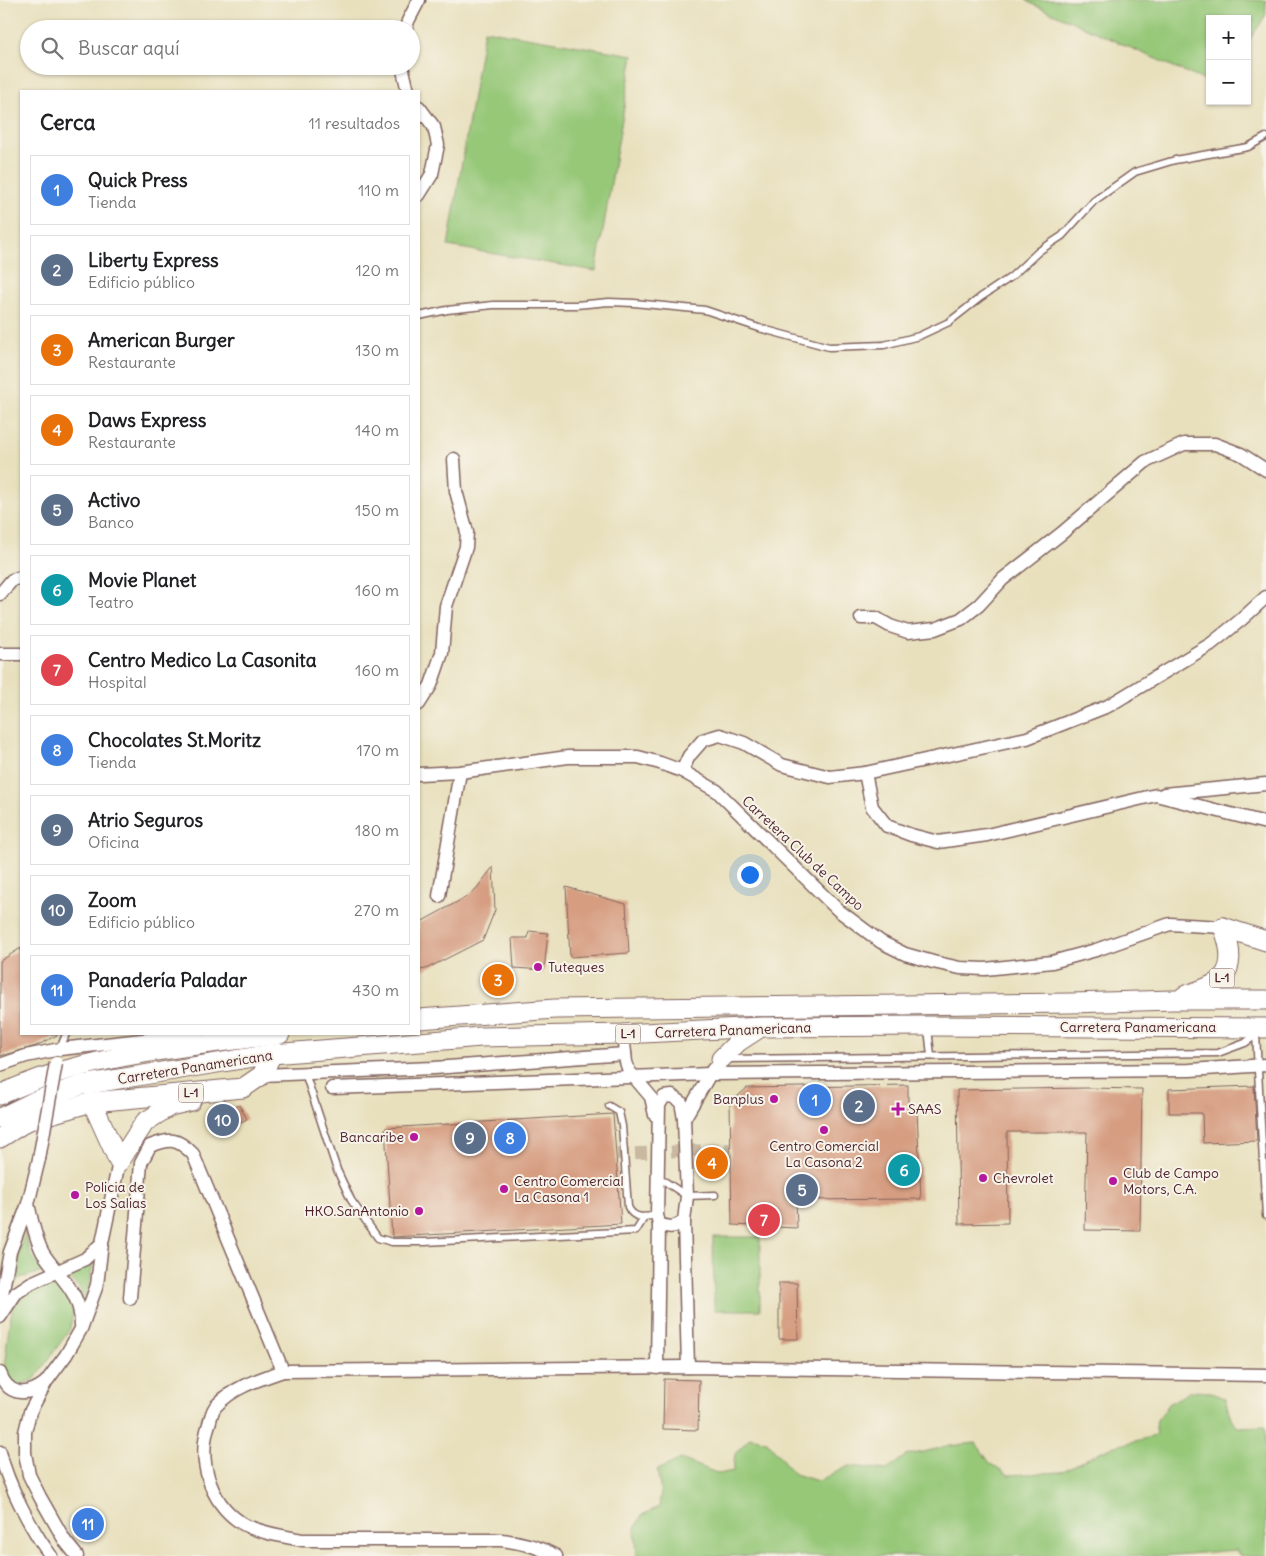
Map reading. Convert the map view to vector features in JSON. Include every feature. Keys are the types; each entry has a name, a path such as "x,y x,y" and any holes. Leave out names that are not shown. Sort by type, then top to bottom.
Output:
{"main road":[{"path":"1223,927 1266,941"},
{"name":"L-1","path":"1173,1000 1205,988 1223,977 1230,962 1230,949 1223,927"},
{"name":"Carretera Panamericana","path":"420,1019 554,1009 1266,1000"},
{"name":"Carretera Panamericana","path":"0,1118 35,1101 82,1085 272,1054 480,1037 623,1034 761,1028 928,1026 1261,1030"},
{"path":"715,1067 738,1042 761,1028"},
{"name":"Carretera Panamericana","path":"0,1095 17,1087 67,1070 138,1054 273,1035"},
{"path":"262,1075 272,1054"},
{"name":"L-1","path":"0,1138 28,1121 92,1102 243,1088 262,1075"},
{"path":"119,1162 145,1122 170,1106 243,1088"},
{"path":"92,1102 119,1162"}],"street":[{"path":"408,20 419,0"},
{"path":"404,75 408,90"},
{"path":"420,108 434,127 438,145 432,174 420,193"},
{"path":"861,618 876,618 890,626 908,632 935,629 960,619 979,605 1004,579 1145,462 1184,444 1214,444 1241,454 1266,470"},
{"path":"420,702 431,684 442,653 446,606 466,548 467,532 456,491 454,459"},
{"path":"0,594 12,580 20,577"},
{"path":"682,771 689,756 702,740 720,734 744,743 782,765 830,777 865,773 1027,738 1108,706 1211,644 1242,620 1266,597"},
{"path":"0,654 20,654"},
{"name":"Carretera Club de Campo","path":"420,774 460,772 566,757 607,756 638,757 682,771 717,791 838,910 880,942 905,954 960,968 985,969 1052,962 1096,950 1170,924 1223,927"},
{"path":"439,896 460,772"},
{"path":"865,773 872,807 887,826 938,842 987,835 1156,795 1266,784"},
{"path":"1156,795 1266,822"},
{"path":"623,1034 629,1071 651,1097 658,1127"},
{"path":"0,1065 26,1056 60,1049 177,1035"},
{"path":"0,1305 10,1252 28,1204 39,1159 60,1049"},
{"path":"262,1075 434,1068 625,1054"},
{"path":"332,1088 634,1078 715,1067 1190,1070 1261,1065"},
{"path":"684,1119 715,1067"},
{"path":"657,1368 659,1105 664,1097 672,1096 681,1102 684,1119 687,1196 684,1221 688,1367"},
{"path":"130,1298 141,1163 150,1146 166,1140 182,1143 193,1154 283,1371"},
{"path":"77,1556 65,1540 29,1475 24,1453 25,1432 30,1412 46,1382 66,1355 81,1329 97,1285 102,1243 119,1162"},
{"path":"28,1204 35,1233 43,1252 77,1299 81,1316 81,1329"},
{"path":"658,1219 667,1227 678,1226 684,1221"},
{"path":"0,1317 16,1293 31,1283 85,1259 102,1243"},
{"path":"556,1556 522,1542 501,1540 303,1540 271,1534 240,1523 217,1500 205,1468 205,1437 215,1407 236,1390 283,1371 688,1367 1266,1376"},
{"path":"0,1373 4,1383 12,1390 25,1392 37,1389 46,1382"},
{"path":"0,1452 9,1481 51,1556"}],"lane":[{"path":"420,316 447,310 493,305 634,303 705,310 759,328 829,347 884,346 920,336 948,322 1012,277 1039,251 1062,236 1094,201 1135,172 1175,160 1248,147 1266,137"},
{"path":"928,1026 931,1056"},
{"path":"715,1067 931,1056 1218,1053 1245,1044 1261,1030"},
{"path":"1261,1030 1266,1216"},
{"path":"60,1049 66,1035"},
{"path":"305,1073 337,1170 351,1200 378,1238 392,1242 425,1242 636,1231 644,1218"},
{"path":"609,1106 620,1112 628,1207 631,1213 644,1218 658,1219"},
{"path":"657,1177 687,1196 715,1195"}],"green space":[{"path":"1026,0 1266,0 1266,15 1251,38 1251,15 1206,15 1206,81"},
{"path":"484,30 633,55 596,271 448,246"},
{"path":"25,1232 30,1253 43,1272 19,1278 13,1286 18,1256"},
{"path":"713,1237 760,1237 760,1310 714,1310"},
{"path":"93,1260 90,1282 84,1300 80,1289 66,1274 79,1270"},
{"path":"52,1287 63,1290 70,1300 73,1314 70,1329 34,1380 19,1385 10,1382 5,1376 4,1368 10,1319 14,1305 24,1294 39,1288"},
{"path":"1191,1391 1211,1392 1225,1399 1231,1418 1237,1427 1266,1426 1266,1556 1240,1556 1236,1550 1163,1556 637,1556 635,1528 642,1515 659,1507 661,1492 657,1470 681,1459 719,1474 733,1471 735,1454 750,1437 767,1441 794,1474 818,1481 849,1466 887,1470 905,1456 950,1446 976,1443 990,1463 1009,1475 1061,1472 1108,1448 1155,1436 1157,1420 1170,1403"}],"building":[{"path":"493,867 495,910 483,940 426,969 420,970 420,922 468,896 477,888"},
{"path":"566,887 626,904 629,953 570,957"},
{"path":"529,931 548,933 544,970 514,968 512,938 528,938"},
{"path":"20,949 20,1035 57,1035 36,1046 0,1056 0,961"},
{"name":"Centro Comercial La Casona 2","path":"908,1085 908,1111 917,1111 921,1199 796,1200 797,1228 732,1225 730,1103 747,1088"},
{"path":"1254,1086 1257,1141 1203,1143 1202,1113 1169,1113 1169,1089"},
{"path":"1142,1089 1140,1231 1085,1230 1087,1132 1007,1132 1008,1223 959,1224 957,1090"},
{"path":"239,1105 247,1119 224,1131 216,1117"},
{"name":"Centro Comercial La Casona 1","path":"613,1114 621,1224 392,1237 385,1128"},
{"path":"779,1283 797,1283 798,1339 779,1339"},
{"path":"664,1379 699,1380 698,1430 663,1429"}],"tunnel":[{"path":"617,1154 730,1149"}],"place":[{"name":"Tuteques","path":"538,967"},
{"name":"American Burger","path":"498,980"},
{"name":"Banplus","path":"774,1099"},
{"name":"Quick Press","path":"815,1100"},
{"name":"Liberty Express","path":"859,1106"},
{"name":"SAAS","path":"898,1109"},
{"name":"Zoom","path":"223,1120"},
{"name":"Centro Comercial La Casona 2","path":"824,1130"},
{"name":"Bancaribe","path":"414,1137"},
{"name":"Atrio Seguros","path":"470,1138"},
{"name":"Chocolates St.Moritz","path":"510,1138"},
{"name":"Daws Express","path":"712,1163"},
{"name":"Movie Planet","path":"904,1170"},
{"name":"Chevrolet","path":"983,1178"},
{"name":"Club de Campo Motors, C.A.","path":"1113,1181"},
{"name":"Centro Comercial La Casona 1","path":"504,1189"},
{"name":"Activo","path":"802,1190"},
{"name":"Policia de Los Salias","path":"75,1195"},
{"name":"HKO.SanAntonio","path":"419,1211"},
{"name":"Centro Medico La Casonita","path":"764,1220"},
{"name":"Panadería Paladar","path":"88,1524"}]}
